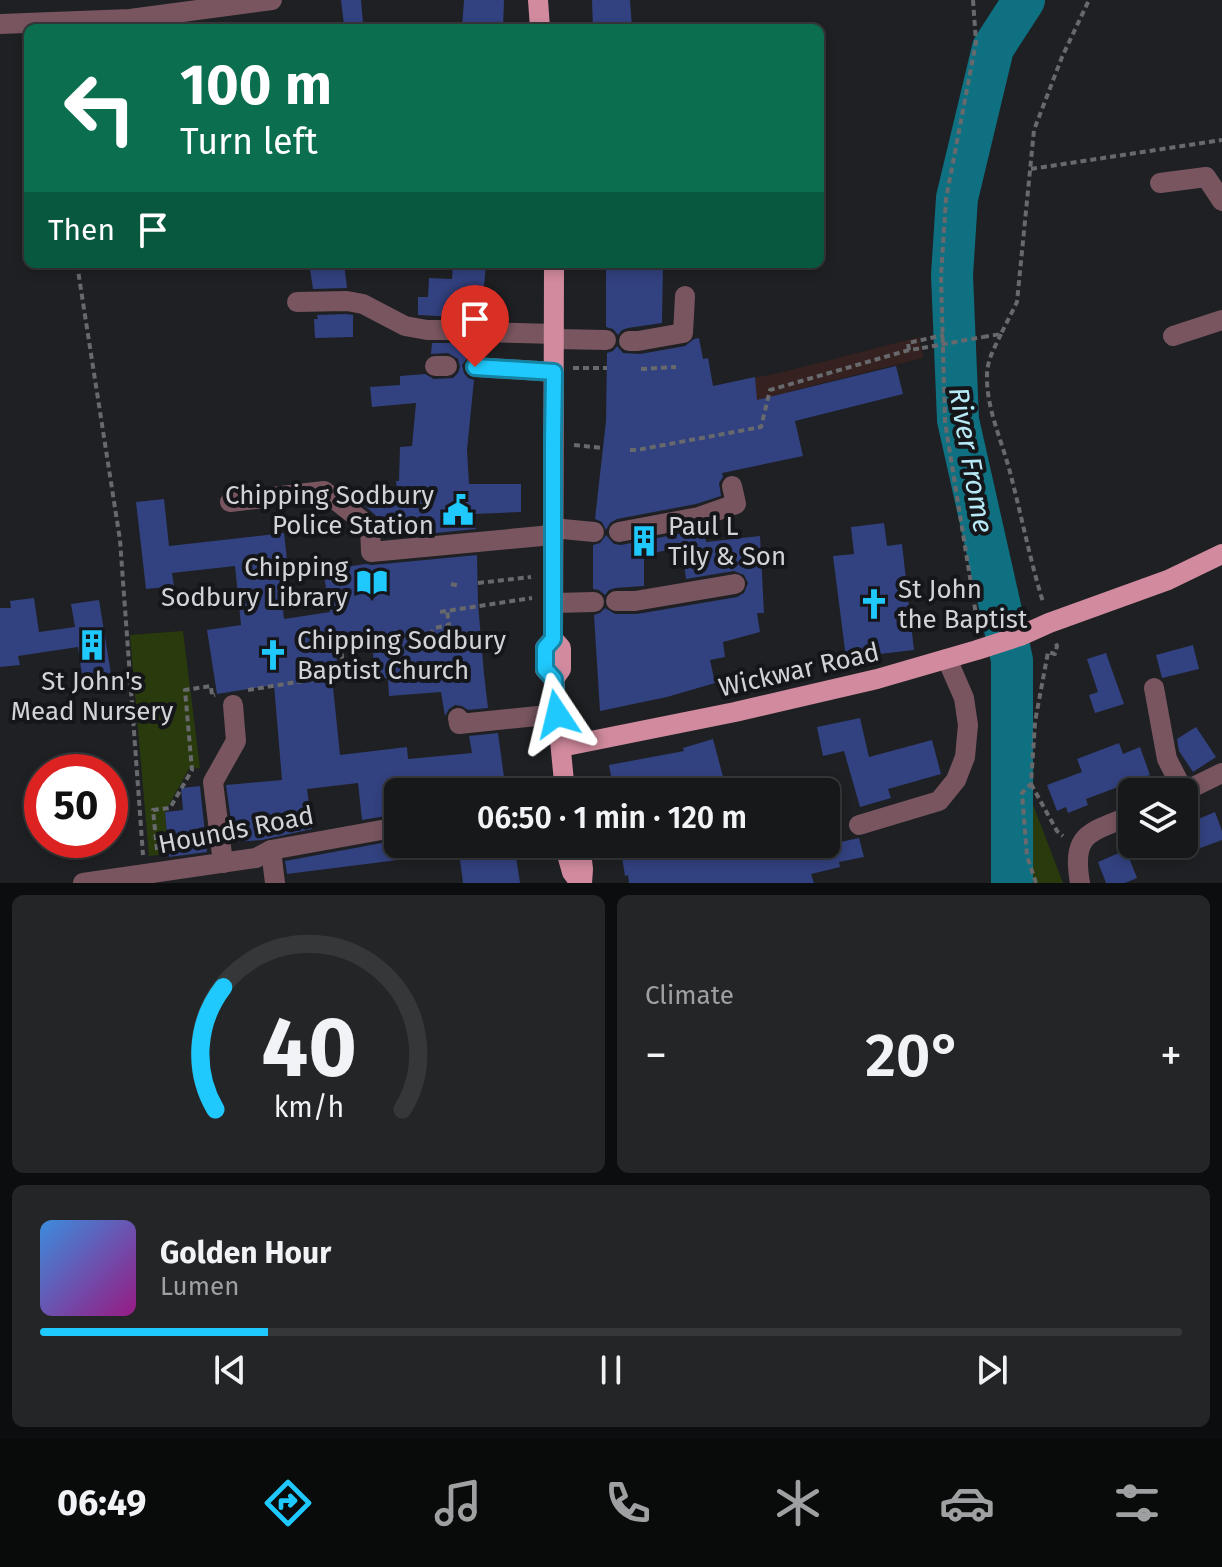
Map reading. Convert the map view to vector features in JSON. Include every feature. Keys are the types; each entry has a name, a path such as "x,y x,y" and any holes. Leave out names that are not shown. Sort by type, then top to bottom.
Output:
{"main road":[{"path":"538,0 540,24"},
{"path":"554,268 553,639 561,648 561,669 554,679 564,778"},
{"name":"Wickwar Road","path":"561,747 877,679 978,650 1168,580 1222,554"},
{"path":"568,858 572,872 581,883"},
{"path":"581,883 582,858"}],"street":[{"path":"0,24 130,19 272,0"},
{"path":"1160,183 1214,175 1222,201"},
{"path":"629,341 683,333 685,296"},
{"path":"297,302 347,301 363,304 405,326 456,330"},
{"path":"1173,336 1222,320"},
{"path":"480,332 606,340"},
{"path":"475,367 554,369"},
{"path":"619,532 699,517 736,504 732,486"},
{"path":"230,502 324,491 370,527 371,552 552,532 594,532"},
{"path":"616,601 635,601 735,584"},
{"path":"554,591 594,602"},
{"path":"859,825 939,801 956,780 965,757 968,725 964,698 947,659"},
{"path":"1154,688 1167,759 1177,778"},
{"path":"223,863 213,782 236,741 233,696"},
{"path":"458,718 459,724 557,714"},
{"path":"1198,785 1222,773"},
{"path":"1080,883 1077,856 1080,843 1090,834 1118,821"},
{"name":"Hounds Road","path":"83,883 161,875 256,858 271,850 384,830"},
{"path":"271,850 275,883"}],"path":[{"path":"973,0 976,42 946,199 941,276 945,422 979,633 973,635 978,650"},
{"path":"1089,0 1062,57 1034,130 1017,302 990,356 986,373 989,399 1029,554 1057,646 1055,654 1048,652 1035,722 1031,784 1057,831 1066,839 1090,834"},
{"path":"1031,169 1222,140"},
{"path":"78,268 120,540 161,875"},
{"path":"630,450 761,427 770,390 909,350 1001,334"},
{"path":"909,350 908,343 944,335"},
{"path":"641,369 676,367"},
{"path":"554,369 607,368"},
{"path":"553,443 603,448"},
{"path":"478,583 554,591"},
{"path":"451,584 460,586"},
{"path":"440,612 554,591"},
{"path":"161,875 153,810 170,808 192,770 185,690 211,686 212,696 233,696 340,675 343,646 431,633 435,628 449,625 447,610"},
{"path":"1031,784 1022,793 1027,856 1036,883"}],"shaded area":[{"path":"919,337 923,358 788,392 797,429 780,432 723,384 783,372"}],"green space":[{"path":"183,631 200,768 189,769 165,812 168,854 149,856 130,635"},
{"path":"1030,797 1063,883 1000,883 1000,799"}],"building":[{"path":"341,0 361,0 363,23 344,24"},
{"path":"464,0 504,0 503,24 462,24"},
{"path":"592,0 630,0 632,24 593,24"},
{"path":"344,268 347,288 313,289 310,269"},
{"path":"453,268 486,268 481,319 473,321 468,327 463,319 457,317 418,315 418,297 428,297 429,278 452,279"},
{"path":"606,268 663,268 662,323 628,328 618,335 606,327"},
{"path":"317,315 353,315 353,337 315,338 314,319 318,319"},
{"path":"468,335 473,343 479,345 478,354 469,356 462,365 468,378 474,380 467,450 469,484 521,484 521,512 475,514 476,529 396,537 394,519 381,520 365,506 364,500 398,498 396,481 399,481 400,447 412,446 416,403 372,407 370,387 400,385 400,376 425,374 434,379 453,378 460,367 458,359 448,353 431,354 432,343 457,343"},
{"path":"699,338 703,359 708,358 713,386 755,377 757,400 896,366 903,394 795,421 803,456 722,473 719,483 721,496 696,504 617,519 606,530 602,522 595,519 606,421 607,353 617,346 623,353 640,354 685,346"},
{"path":"164,499 169,546 284,533 287,560 278,561 284,619 330,612 323,570 477,555 478,603 488,708 468,710 455,705 445,716 441,692 389,696 388,678 375,679 372,638 334,643 338,666 332,677 340,755 407,747 408,759 472,753 469,736 498,733 504,778 384,778 384,816 362,820 358,783 307,789 312,829 262,840 234,842 226,785 282,780 274,685 217,694 207,630 241,625 235,566 172,573 174,586 146,589 136,502"},
{"name":"St John the Baptist","path":"884,523 887,546 902,544 914,650 846,658 833,556 854,554 851,527"},
{"path":"704,529 706,542 760,536 764,613 757,613 760,632 723,642 725,657 710,660 715,683 600,711 594,615 605,608 615,614 637,614 737,597 744,593 748,583 744,575 734,571 686,579 682,547 644,555 644,586 615,588 605,595 593,589 593,545 600,543 606,535 614,544 621,545"},
{"path":"34,598 39,632 75,627 71,604 99,600 113,686 84,690 78,647 18,656 20,665 0,667 0,608 11,608 10,601"},
{"path":"1193,645 1199,669 1162,678 1156,655"},
{"path":"1106,653 1124,704 1095,713 1089,695 1098,692 1087,659"},
{"path":"860,718 869,757 932,740 941,774 888,789 891,798 860,807 844,751 823,756 817,727"},
{"path":"1196,727 1216,757 1193,772 1179,751 1177,739"},
{"path":"713,739 723,778 611,778 609,765 684,751 683,748"},
{"path":"1119,743 1123,754 1140,747 1150,775 1118,778 1118,787 1086,799 1088,805 1068,813 1066,807 1057,811 1047,785 1082,772 1077,759"},
{"path":"200,786 207,852 169,857 165,812 183,810 181,788"},
{"path":"1215,812 1222,840 1198,849 1198,819"},
{"path":"859,838 864,857 839,862 840,867 811,874 814,883 629,883 622,858 840,858 840,842"},
{"path":"384,843 384,858 398,858 287,874 285,861"},
{"path":"1118,853 1118,858 1129,858 1137,878 1125,883 1106,883 1098,862"},
{"path":"460,858 516,858 520,883 463,883"}],"waterway":[{"name":"River Frome","path":"1012,883 1012,660 958,420 952,275 957,198 993,48 1024,0"}],"place":[{"name":"Chipping Sodbury Police Station","path":"458,510"},
{"name":"Paul L Tily & Son","path":"644,541"},
{"name":"Chipping Sodbury Library","path":"372,582"},
{"name":"St John the Baptist","path":"874,604"},
{"name":"St John's Mead Nursery","path":"92,645"},
{"name":"Chipping Sodbury Baptist Church","path":"273,655"}],"route":[{"path":"475,367 554,372 553,639 545,648 545,669 554,679 557,714"}]}
